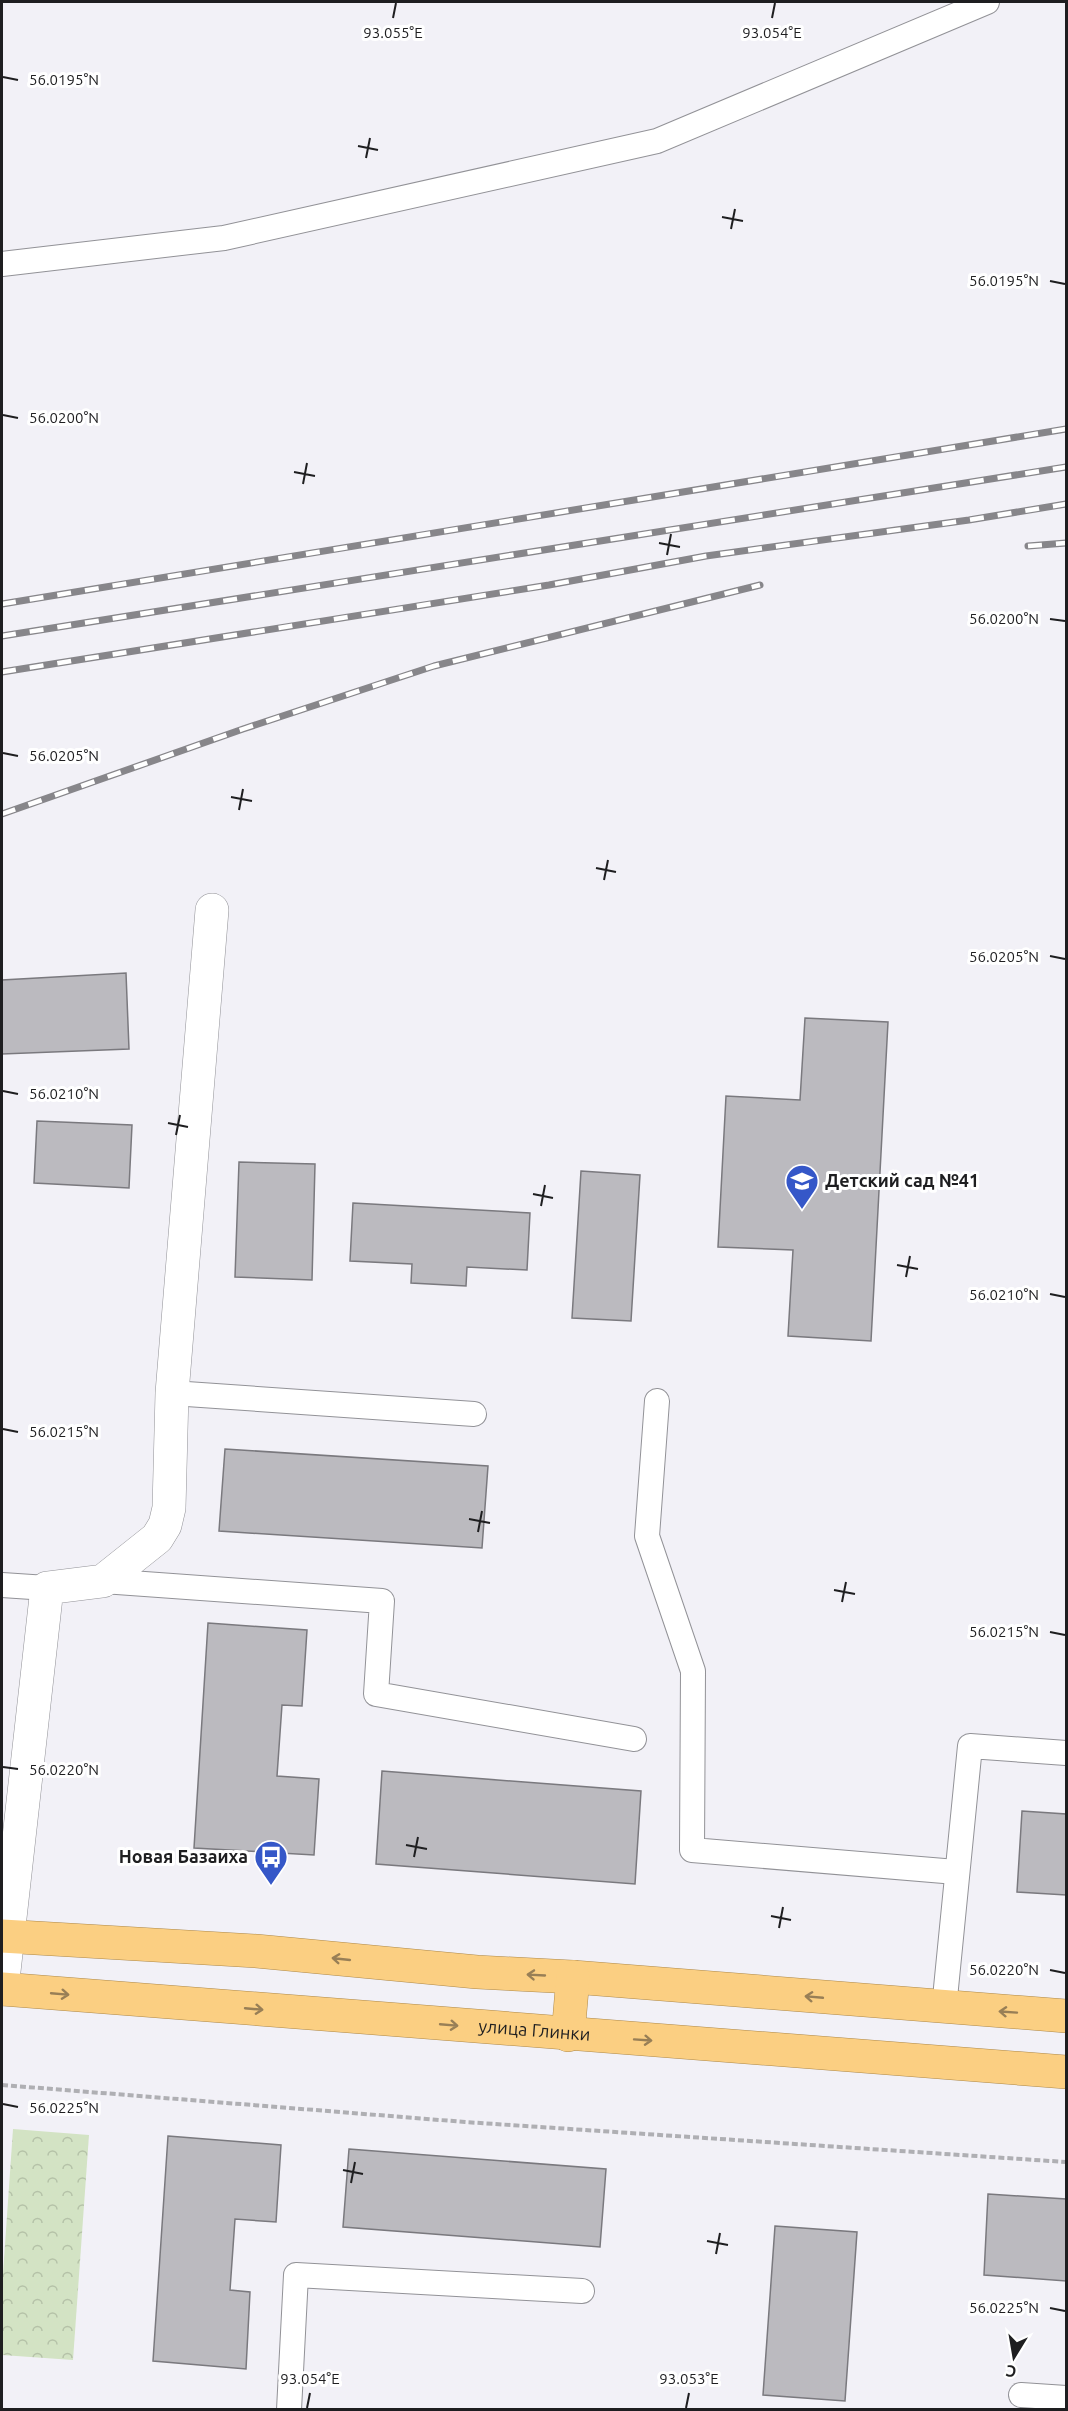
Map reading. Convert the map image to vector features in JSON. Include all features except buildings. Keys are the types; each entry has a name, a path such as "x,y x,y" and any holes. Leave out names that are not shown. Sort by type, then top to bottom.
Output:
{"highway":[{"path":"4,1936 256,1951 477,1972 573,1977 1066,2016"},
{"path":"568,2035 573,1977"},
{"name":"улица Глинки","path":"2,1989 568,2035 1066,2072"}],"street":[{"path":"2,1989 4,1936 47,1588 103,1581 157,1538 165,1525 169,1508 172,1393 212,910"}],"lane":[{"path":"2,264 224,238 657,141 987,2"},
{"path":"172,1393 474,1413"},
{"path":"657,1401 647,1536 693,1671 692,1850 956,1872"},
{"path":"103,1581 382,1601 376,1694 634,1739"},
{"path":"2,1585 47,1588"},
{"path":"944,2008 970,1746 1066,1753"},
{"path":"288,2409 296,2275 582,2291"},
{"path":"1021,2395 1066,2398"}],"path":[{"path":"2,2085 465,2122 1066,2162"}],"green space":[{"path":"13,2129 89,2135 73,2360 2,2355 2,2288"}],"railway":[{"path":"2,604 1066,429"},
{"path":"2,636 1066,467"},
{"path":"2,672 549,585 706,556 969,520 1066,504"},
{"path":"1028,546 1066,543"},
{"path":"2,814 243,729 434,666 760,585"}],"place":[{"name":"Детский сад №41","path":"802,1210"},
{"name":"Новая Базаиха","path":"271,1886"}]}
